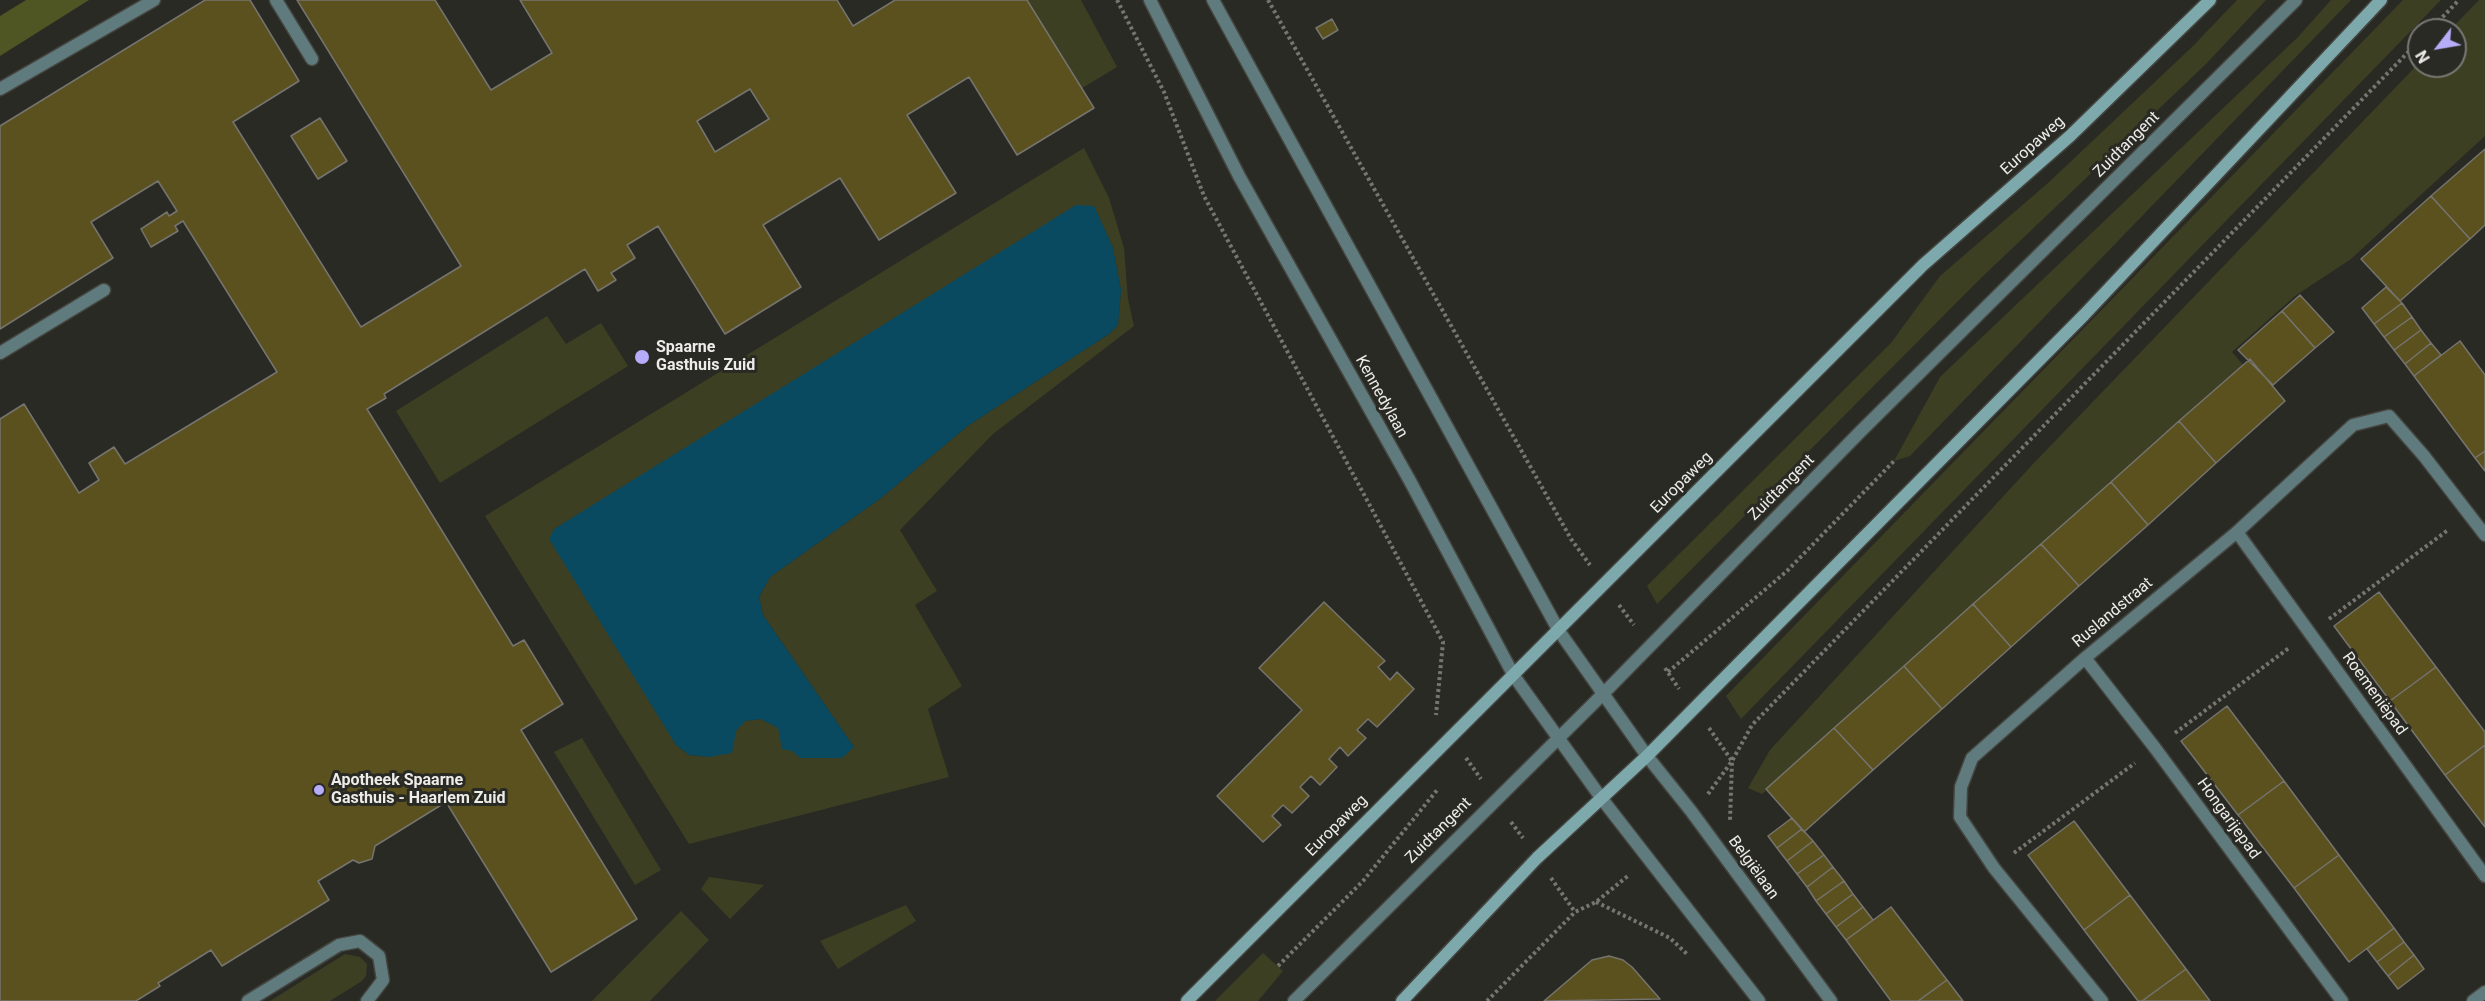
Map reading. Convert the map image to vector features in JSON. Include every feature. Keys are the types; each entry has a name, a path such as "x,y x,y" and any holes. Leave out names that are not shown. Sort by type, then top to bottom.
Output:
{"main road":[{"name":"Europaweg","path":"1187,1001 1923,266 2070,136 2210,0"},
{"path":"1401,1001 1537,858 1647,756 2084,315 2381,0"}],"street":[{"path":"0,89 154,0"},
{"path":"276,0 312,59"},
{"name":"Kennedylaan","path":"1150,0 1239,176 1410,481 1514,676 1602,799"},
{"path":"1213,0 1558,630 1647,756"},
{"name":"Zuidtangent","path":"1294,1001 2296,0"},
{"path":"0,353 104,290"},
{"name":"Ruslandstraat","path":"2102,1001 1994,868 1960,817 1960,787 1972,758 2085,658 2237,532 2353,425 2389,416 2485,535"},
{"name":"Roemeniëpad","path":"2237,532 2485,876"},
{"name":"Hongarijepad","path":"2085,658 2155,748 2342,1001"},
{"name":"Belgiëlaan","path":"1647,756 1691,811 1831,1001"},
{"path":"1602,799 1759,1001"},
{"path":"248,1001 339,945 360,941 379,956 383,980 367,1001"},
{"path":"2473,1001 2485,992"}],"path":[{"path":"1117,0 1164,92 1204,196 1443,642 1436,716 1575,912"},
{"path":"1268,0 1570,539 1732,761"},
{"path":"2442,18 2459,0"},
{"path":"1691,811 1716,785 1752,725 2407,53"},
{"path":"1668,672 1786,572 1894,461"},
{"path":"1994,868 2469,515"},
{"path":"1458,766 1465,757"},
{"path":"1278,966 1363,881 1443,784"},
{"path":"1487,1001 1575,912 1596,903 1647,857"},
{"path":"1596,903 1670,938 1694,960"}],"green space":[{"path":"26,0 89,0 0,56 0,16"},
{"path":"1024,0 1081,0 1117,67 1079,90"},
{"path":"2237,0 2266,0 2206,64 1980,279 1657,604 1647,586 1891,343 1940,276 2048,183 2193,46"},
{"path":"2331,0 2351,0 1910,456 1894,461 1940,377 2298,37"},
{"path":"2403,0 2441,0 2423,18 2407,18 2407,35 1741,719 1726,696"},
{"path":"2479,0 2485,0 2485,136 2351,259 2295,296 2232,352 2244,366 1762,794 1748,788 1770,750 2032,465 2407,75 2407,78 2467,78 2467,18 2462,18"},
{"path":"1084,148 1109,198 1124,248 1128,299 1134,326 993,434 900,530 937,591 915,605 962,686 928,709 949,777 689,844 485,516","holes":["1094,207 1113,248 1121,290 1118,325 1109,334 969,425 881,498 770,577 759,597 763,615 854,747 778,728 761,719 745,721 709,757 689,755 676,745 554,529"]},
{"path":"547,316 566,344 601,323 628,366 440,483 396,411"},
{"path":"582,738 661,870 635,885 554,752"},
{"path":"709,877 764,885 730,919 701,889"},
{"path":"906,905 916,921 838,969 820,941"},
{"path":"681,911 709,940 650,1001 592,1001"},
{"path":"1263,953 1283,971 1258,1001 1215,1001"},
{"path":"345,954 360,957 367,964 366,976 362,981 330,1001 270,1001"}],"water":[{"path":"1076,205 1094,206 1113,248 1121,290 1118,325 1109,334 969,425 881,498 770,577 759,597 763,615 854,747 842,758 800,758 792,751 782,749 778,728 761,719 745,721 736,731 732,753 709,757 689,755 676,745 549,539 554,529"}],"building":[{"path":"205,0 250,0 299,81 233,122 361,327 461,266 297,0 435,0 491,90 552,53 520,0 837,0 853,26 895,0 1027,0 1094,108 1017,155 969,77 907,115 956,193 879,240 840,178 763,225 801,287 725,334 658,226 627,245 635,258 611,273 616,280 598,291 585,269 384,394 386,398 367,409 513,646 524,640 563,704 521,730 637,919 551,972 446,802 375,846 372,859 359,863 353,860 318,881 329,900 222,966 211,950 158,983 160,986 136,1001 0,1001 0,419 24,404 79,493 99,480 89,463 114,447 125,464 277,372 183,221 175,226 178,231 151,247 141,229 167,212 169,216 177,211 158,181 91,222 113,258 0,329 0,126","holes":["750,89 769,119 715,152 697,121"]},
{"path":"1332,19 1338,30 1323,39 1316,28"},
{"path":"320,118 347,161 318,179 291,136"},
{"path":"2485,149 2485,225 2470,239 2431,196"},
{"path":"2431,196 2470,239 2400,301 2361,259"},
{"path":"2386,287 2402,303 2374,324 2362,308"},
{"path":"2300,295 2334,332 2315,348 2282,311"},
{"path":"2402,303 2412,317 2384,337 2374,324"},
{"path":"2282,311 2315,348 2273,385 2238,350"},
{"path":"2412,317 2421,330 2394,350 2384,337"},
{"path":"2421,330 2431,343 2405,364 2394,350"},
{"path":"2460,341 2485,375 2485,451 2475,458 2414,376"},
{"path":"2431,343 2441,355 2414,376 2405,364"},
{"path":"2250,359 2285,401 2216,463 2179,421"},
{"path":"2179,421 2216,463 2148,525 2111,482"},
{"path":"2485,451 2485,471 2475,458"},
{"path":"2111,482 2148,525 2079,586 2041,544"},
{"path":"2041,544 2079,586 2011,647 1973,604"},
{"path":"2379,592 2436,667 2390,701 2334,626"},
{"path":"1324,602 1385,661 1378,667 1390,680 1397,672 1414,689 1377,727 1368,719 1357,730 1366,738 1348,756 1340,747 1329,759 1337,767 1320,785 1311,776 1300,787 1309,796 1292,813 1283,805 1272,816 1281,825 1263,842 1217,796 1302,710 1259,668"},
{"path":"1973,604 2011,647 1942,709 1904,666"},
{"path":"1904,666 1942,709 1873,770 1834,728"},
{"path":"2436,667 2485,732 2485,745 2445,775 2390,701"},
{"path":"2227,706 2284,781 2238,815 2181,741"},
{"path":"1834,728 1873,770 1804,832 1766,789"},
{"path":"2485,745 2485,827 2445,775"},
{"path":"2284,781 2339,855 2294,888 2238,815"},
{"path":"1792,818 1802,829 1777,848 1768,836"},
{"path":"2074,821 2130,895 2084,930 2028,855"},
{"path":"1802,829 1813,841 1787,861 1777,848"},
{"path":"1813,841 1824,855 1797,874 1787,861"},
{"path":"1824,855 1833,867 1807,887 1797,874"},
{"path":"2339,855 2394,928 2349,962 2294,888"},
{"path":"1833,867 1844,881 1816,901 1807,887"},
{"path":"1844,881 1853,894 1826,914 1816,901"},
{"path":"1853,894 1863,907 1836,927 1826,914"},
{"path":"2130,895 2186,969 2142,1001 2138,1001 2084,930"},
{"path":"1863,907 1873,920 1846,940 1836,927"},
{"path":"1891,907 1947,980 1918,1001 1891,1001 1846,940"},
{"path":"2394,928 2404,942 2377,962 2367,949"},
{"path":"2404,942 2414,955 2388,976 2377,962"},
{"path":"2414,955 2424,969 2398,989 2388,976"},
{"path":"1609,956 1623,960 1632,967 1660,999 1544,1001 1592,960"},
{"path":"2186,969 2210,1001 2142,1001"},
{"path":"1947,980 1963,1001 1918,1001"}],"place":[{"name":"Spaarne Gasthuis Zuid","path":"642,357"},
{"name":"Apotheek Spaarne Gasthuis - Haarlem Zuid","path":"319,790"}]}
